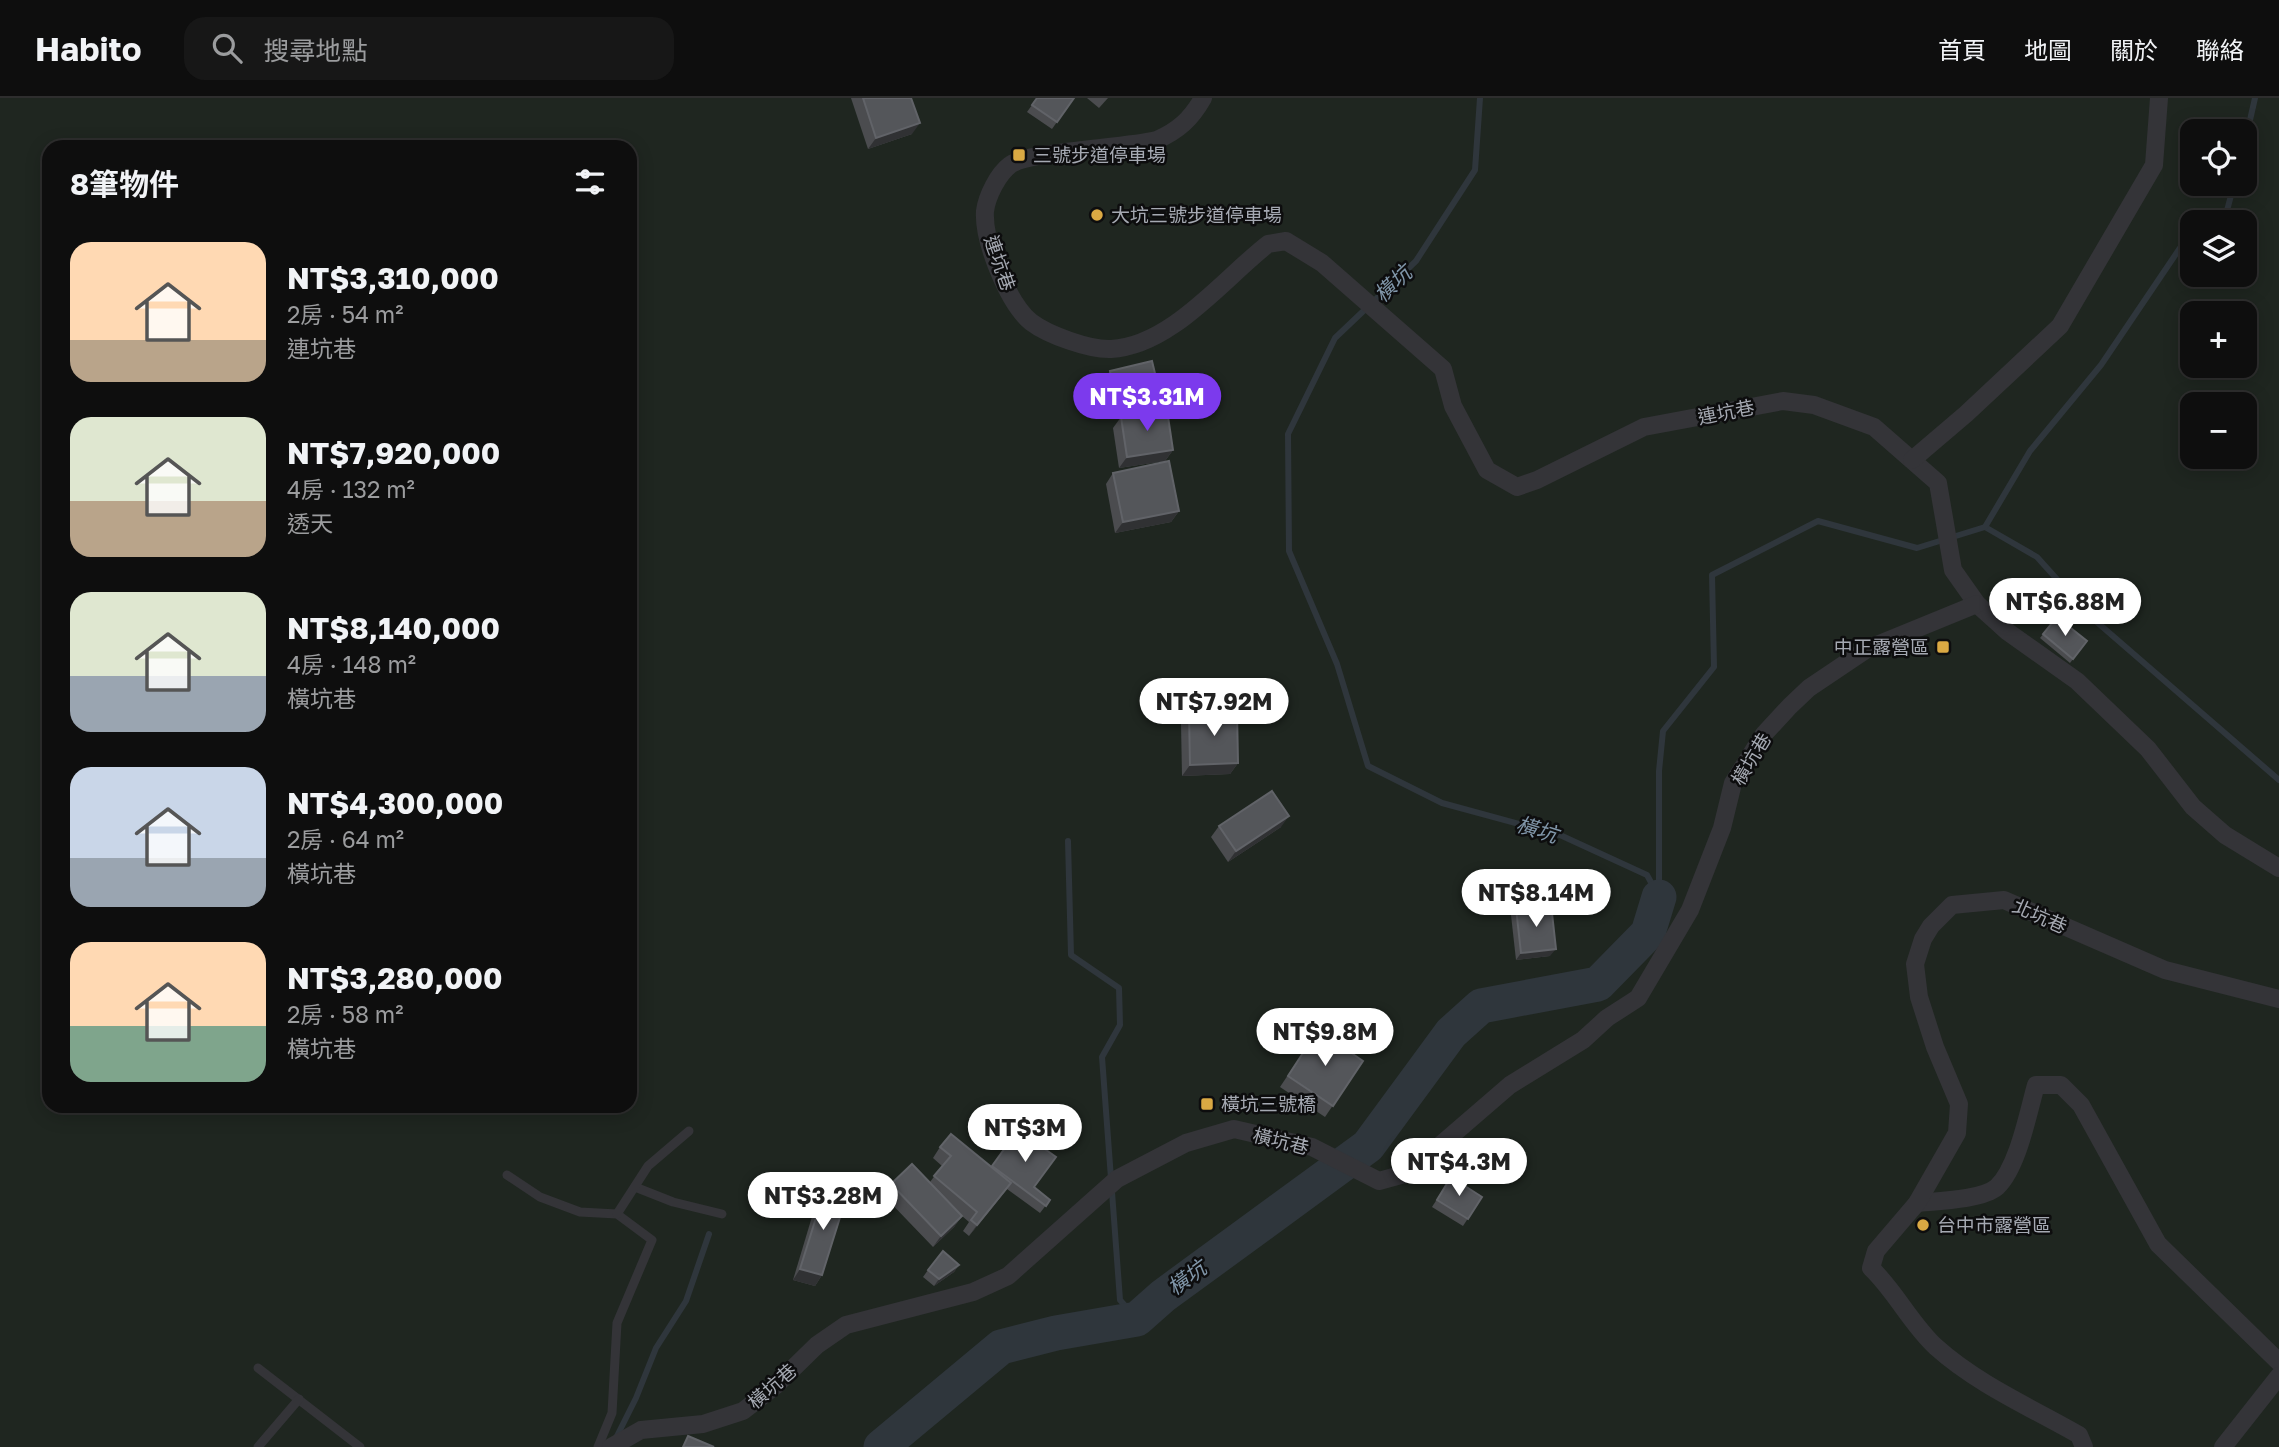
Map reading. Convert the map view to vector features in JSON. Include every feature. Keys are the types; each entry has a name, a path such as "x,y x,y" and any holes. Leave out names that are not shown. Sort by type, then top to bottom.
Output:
{"street":[{"name":"連坑巷","path":"1203,98 1189,120 1173,133 1157,140 1034,157 1011,164 993,186 985,211 990,243 1008,292 1031,322 1081,345 1112,349 1152,337 1177,323 1268,244 1286,241 1322,263 1443,369 1453,406 1487,470 1517,487 1538,480 1644,427 1783,401 1814,405 1874,427 1938,482 1953,570 1977,604"},
{"path":"1912,460 1966,414 2060,326 2154,165 2159,98"},
{"path":"1977,604 2008,632 2077,681 2148,749 2193,807 2225,835 2279,869"},
{"name":"橫坑巷","path":"611,1447 641,1430 703,1424 743,1411 817,1345 846,1325 973,1292 1008,1276 1117,1179 1186,1143 1234,1129 1312,1147 1379,1181 1408,1173 1510,1084 1583,1040 1607,1018 1638,998 1690,911 1722,828 1733,783 1764,734 1790,706 1809,688 1867,649 1977,604"},
{"name":"北坑巷","path":"2084,1447 2079,1435 1979,1378 1936,1347 1891,1287 1871,1268 1876,1251 1917,1203 1957,1133 1959,1104 1919,997 1915,964 1923,939 1936,917 1952,905 2004,900 2165,970 2279,999"},
{"path":"1917,1203 1965,1198 1996,1188 2013,1161 2036,1085 2060,1085 2081,1105 2158,1244 2279,1363"},
{"path":"2223,1447 2279,1376"}],"lane":[{"path":"617,1214 648,1166 689,1131"},
{"path":"507,1175 540,1197 580,1212 617,1214 652,1240 617,1323 612,1413 598,1447"},
{"path":"635,1187 673,1202 722,1214"},
{"path":"258,1368 360,1447"},
{"path":"258,1447 299,1399"}],"shaded area":[{"path":"0,98 2279,98 2279,1447 0,1447"}],"building":[{"path":"863,98 911,98 920,123 876,138"},
{"path":"1037,98 1074,98 1057,122 1032,105"},
{"path":"1152,361 1160,394 1117,404 1110,371"},
{"path":"1167,410 1173,450 1127,457 1121,417"},
{"path":"1169,461 1179,511 1123,522 1113,473"},
{"path":"2057,617 2087,641 2073,659 2043,634"},
{"path":"1237,710 1238,763 1190,765 1189,712"},
{"path":"1272,791 1289,816 1236,851 1219,826"},
{"path":"1551,904 1556,949 1521,953 1516,908"},
{"path":"1318,1030 1363,1061 1333,1106 1288,1076"},
{"path":"1018,1130 1056,1157 1034,1187 1050,1200 1046,1206 992,1166"},
{"path":"951,1134 1011,1183 977,1225 971,1220 977,1212 934,1176 951,1156 940,1147"},
{"path":"912,1164 962,1216 941,1236 891,1184"},
{"path":"1451,1177 1482,1197 1468,1219 1437,1200"},
{"path":"825,1189 847,1195 822,1275 800,1269"},
{"path":"943,1251 959,1265 939,1279 928,1270"},
{"path":"688,1436 714,1447 683,1447"}],"waterway":[{"name":"橫坑","path":"1480,98 1475,170 1416,261 1335,338 1288,434 1289,551 1337,664 1368,766 1442,803 1560,835 1647,875 1659,897"},
{"path":"2250,119 2255,98"},
{"path":"2227,210 2231,196"},
{"path":"1659,895 1659,771 1663,731 1714,667 1712,575 1818,521 1917,548 1985,527 2030,451 2101,365 2180,248"},
{"path":"1985,527 2037,557 2091,617 2279,780"},
{"path":"1068,841 1071,955 1119,988 1120,1025 1102,1057 1120,1300 1137,1319"},
{"name":"橫坑","path":"881,1447 1001,1347 1056,1333 1137,1319 1163,1296 1368,1146 1451,1033 1481,1006 1598,984 1648,933 1659,897"},
{"path":"616,1438 656,1348 686,1301 709,1234"}],"place":[{"name":"三號步道停車場","path":"1019,155"},
{"name":"大坑三號步道停車場","path":"1097,215"},
{"name":"中正露營區","path":"1943,647"},
{"name":"橫坑三號橋","path":"1207,1104"},
{"name":"台中市露營區","path":"1923,1225"}]}
